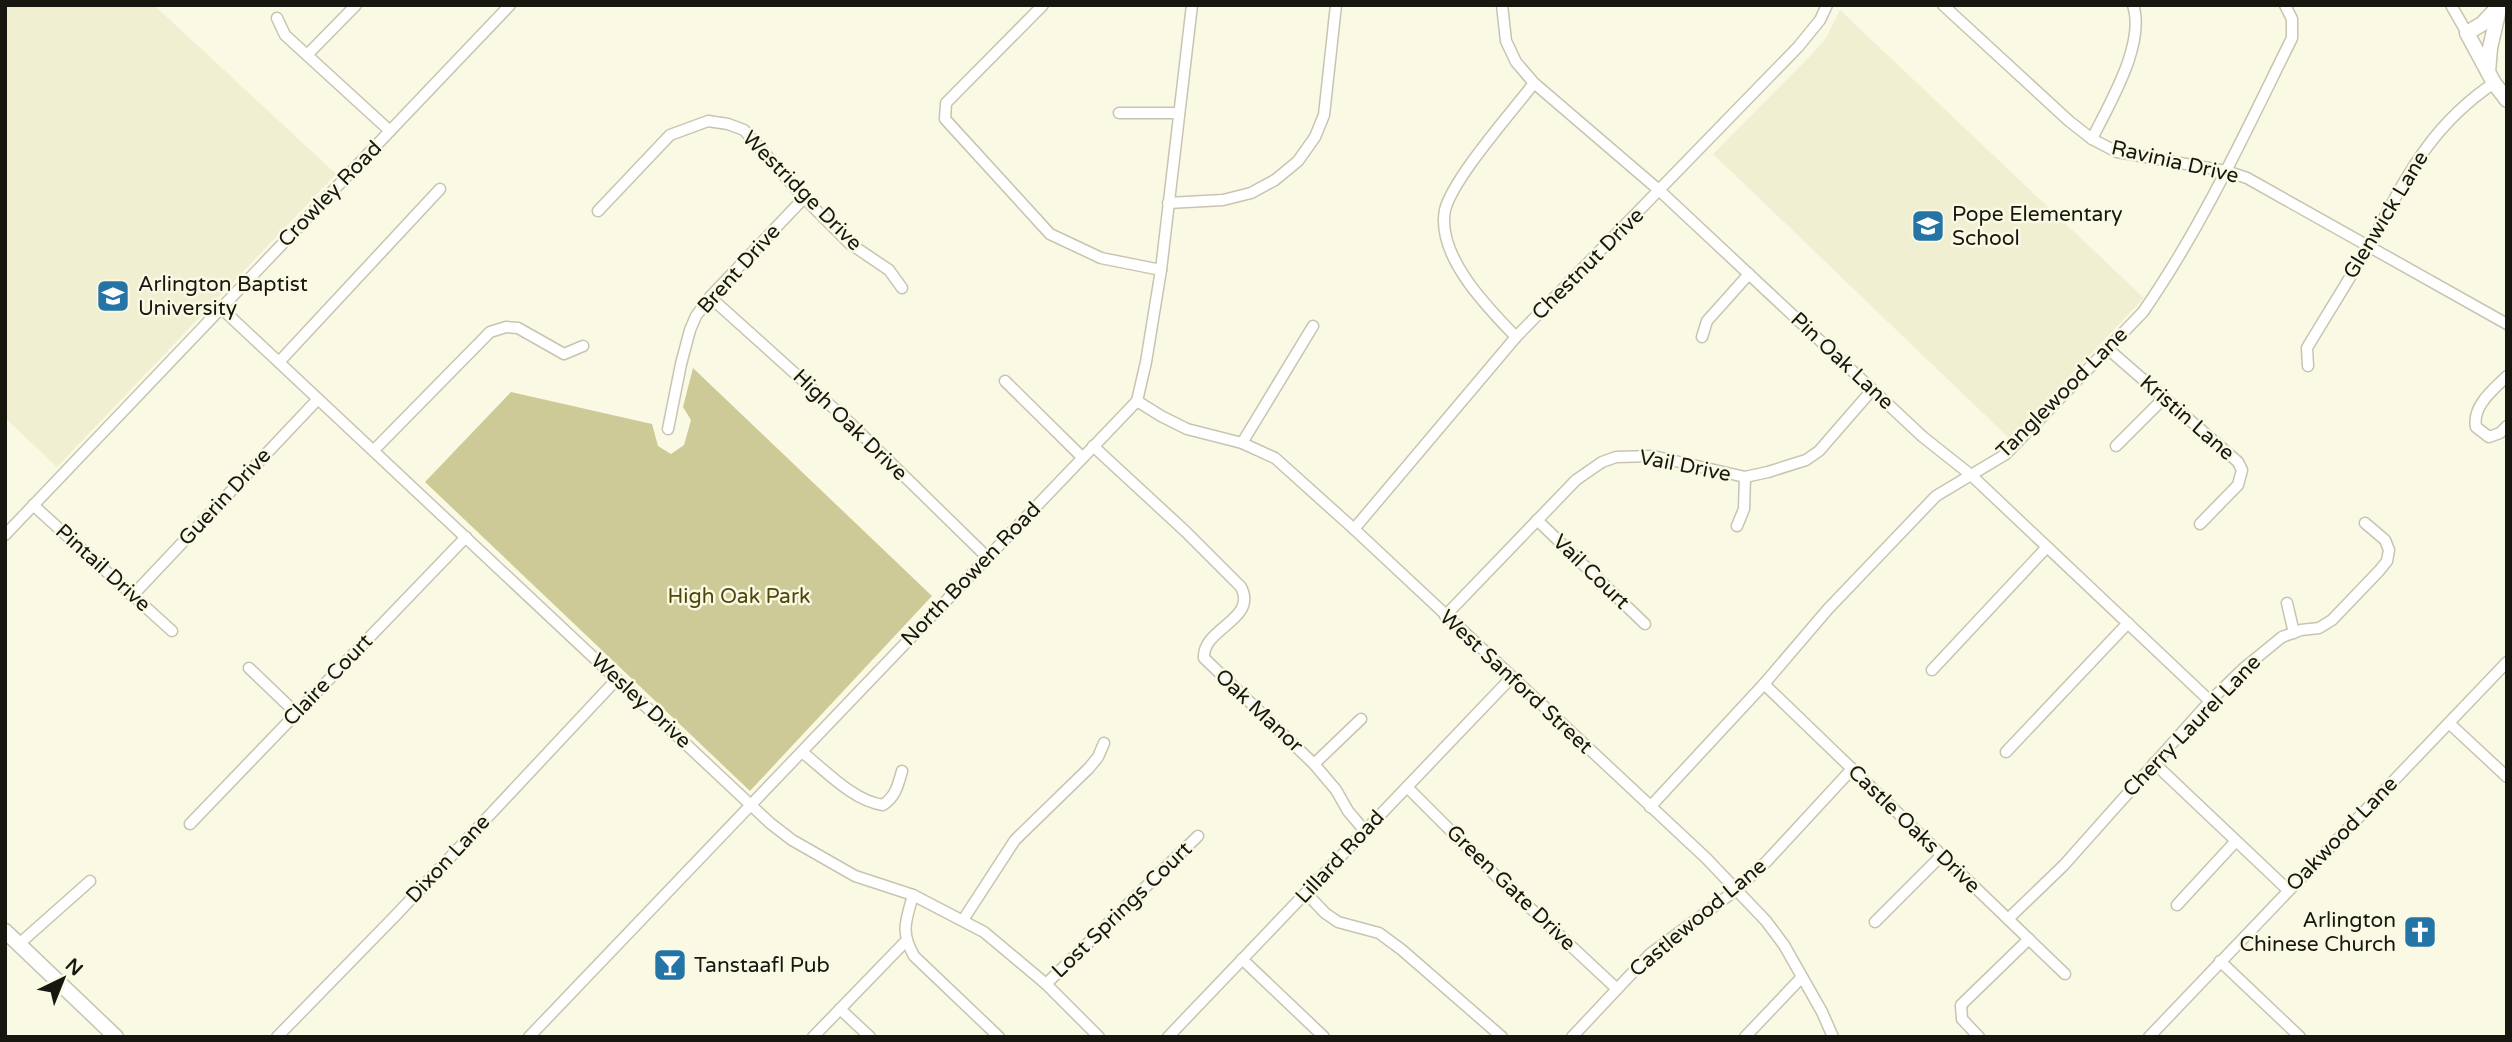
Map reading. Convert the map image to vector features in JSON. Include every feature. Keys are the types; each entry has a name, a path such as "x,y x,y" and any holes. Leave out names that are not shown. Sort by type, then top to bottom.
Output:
{"main road":[{"path":"2500,6 2482,24 2467,33 2491,78 2507,100"},
{"path":"2491,78 2490,48 2500,6"},
{"path":"5,931 116,1037"}],"street":[{"path":"307,55 356,5"},
{"name":"Crowley Road","path":"5,535 510,5"},
{"path":"1043,5 946,103 944,119 1050,234 1101,258 1161,270"},
{"path":"1137,401 1161,270 1192,5"},
{"path":"1168,203 1223,200 1251,193 1275,180 1298,161 1315,137 1324,116 1336,5"},
{"name":"Pin Oak Lane","path":"1502,5 1506,41 1516,62 1534,83 1660,191 1923,437 1971,475 2210,701"},
{"name":"Chestnut Drive","path":"1354,529 1516,337 1798,47 1820,20 1827,5"},
{"name":"Ravinia Drive","path":"1943,5 2092,139 2117,152 2226,171 2247,178 2507,324"},
{"path":"2092,139 2123,75 2134,39 2136,24 2133,5"},
{"name":"Tanglewood Lane","path":"1650,807 1764,684 1828,608 1936,496 2006,454 2143,312 2159,289 2226,171 2292,38 2292,19 2285,5"},
{"path":"2451,5 2467,33"},
{"path":"278,18 285,35 390,131"},
{"name":"Glenwick Lane","path":"2308,366 2307,348 2413,165 2442,127 2491,78"},
{"path":"1516,337 1467,283 1447,236 1446,210 1454,188 1534,83"},
{"path":"1119,113 1179,113"},
{"name":"Westridge Drive","path":"598,211 670,135 708,121 728,124 744,130 804,198 849,243 888,270 902,288"},
{"path":"279,362 440,189"},
{"name":"Brent Drive","path":"668,429 690,330 696,316 710,297 804,198"},
{"path":"1702,337 1707,321 1749,274"},
{"name":"High Oak Drive","path":"710,297 850,423 987,557"},
{"name":"Wesley Drive","path":"221,308 751,806 792,840 833,865 855,876 913,895 984,932 1046,984 1100,1037"},
{"path":"1242,443 1313,326"},
{"path":"374,450 490,332 506,327 518,328 564,354 583,346"},
{"name":"Kristin Lane","path":"2108,349 2238,461 2242,470 2238,485 2200,524"},
{"path":"2507,376 2482,403 2474,417 2476,427 2489,437 2500,433 2507,426"},
{"path":"1005,381 1082,457"},
{"name":"Vail Drive","path":"1445,616 1576,480 1602,462 1616,457 1653,456 1745,477 1806,460 1819,451 1872,390"},
{"path":"2116,446 2164,398"},
{"name":"Guerin Drive","path":"132,596 318,399"},
{"name":"West Sanford Street","path":"1137,401 1187,429 1242,443 1275,458 1354,529 1736,890 1772,929 1822,1012 1833,1037"},
{"name":"North Bowen Road","path":"529,1037 1137,401"},
{"name":"Oak Manor","path":"1093,446 1241,587 1245,594 1243,609 1207,643 1204,658 1314,764 1364,830"},
{"path":"1737,526 1744,509 1745,477"},
{"name":"Pintail Drive","path":"33,505 172,631"},
{"name":"Vail Court","path":"1537,520 1645,624"},
{"name":"Cherry Laurel Lane","path":"2008,919 2064,865 2210,701 2262,652 2282,637 2319,628 2332,620 2379,571 2389,550 2385,540 2365,523"},
{"name":"Claire Court","path":"190,824 466,537"},
{"path":"1932,670 2047,547"},
{"path":"2287,603 2294,633"},
{"path":"2006,752 2128,623"},
{"name":"Oakwood Lane","path":"2149,1037 2507,662"},
{"path":"249,668 296,713"},
{"name":"Lillard Road","path":"1168,1037 1511,678"},
{"name":"Dixon Lane","path":"276,1037 397,914 617,679"},
{"name":"Castle Oaks Drive","path":"1764,684 2065,974"},
{"path":"1314,764 1361,719"},
{"path":"2449,723 2507,777"},
{"path":"963,920 1015,840 1089,768 1104,743"},
{"path":"802,752 844,785 876,804 883,805 891,800 902,771"},
{"path":"2154,763 2288,890"},
{"name":"Castlewood Lane","path":"1572,1037 1650,954 1736,890 1767,861 1852,769"},
{"name":"Green Gate Drive","path":"1407,787 1498,878 1616,988"},
{"name":"Lost Springs Court","path":"1046,984 1198,836"},
{"path":"2177,905 2236,841"},
{"path":"1875,922 1941,856"},
{"path":"19,944 90,881"},
{"path":"1307,894 1338,922 1379,933 1502,1037"},
{"path":"913,895 906,922 905,941 914,956 999,1037"},
{"path":"1979,1037 1962,1018 1961,1004 2029,939"},
{"path":"814,1037 905,941"},
{"path":"1242,959 1324,1037"},
{"path":"2220,961 2300,1037"},
{"path":"1745,1037 1802,977"},
{"path":"840,1009 870,1037"}],"shaded area":[{"name":"Arlington Baptist University","path":"5,5 154,5 336,174 57,467 5,418"},
{"name":"Pope Elementary School","path":"1840,10 2144,298 2010,439 1713,154 1826,38"}],"green space":[{"name":"High Oak Park","path":"693,368 932,596 750,791 425,482 511,392 652,424 658,446 671,454 684,445 691,420 683,407"}],"place":[{"name":"Pope Elementary School","path":"1928,226"},
{"name":"Arlington Baptist University","path":"113,296"},
{"name":"Arlington Chinese Church","path":"2420,932"},
{"name":"Tanstaafl Pub","path":"670,965"}]}
